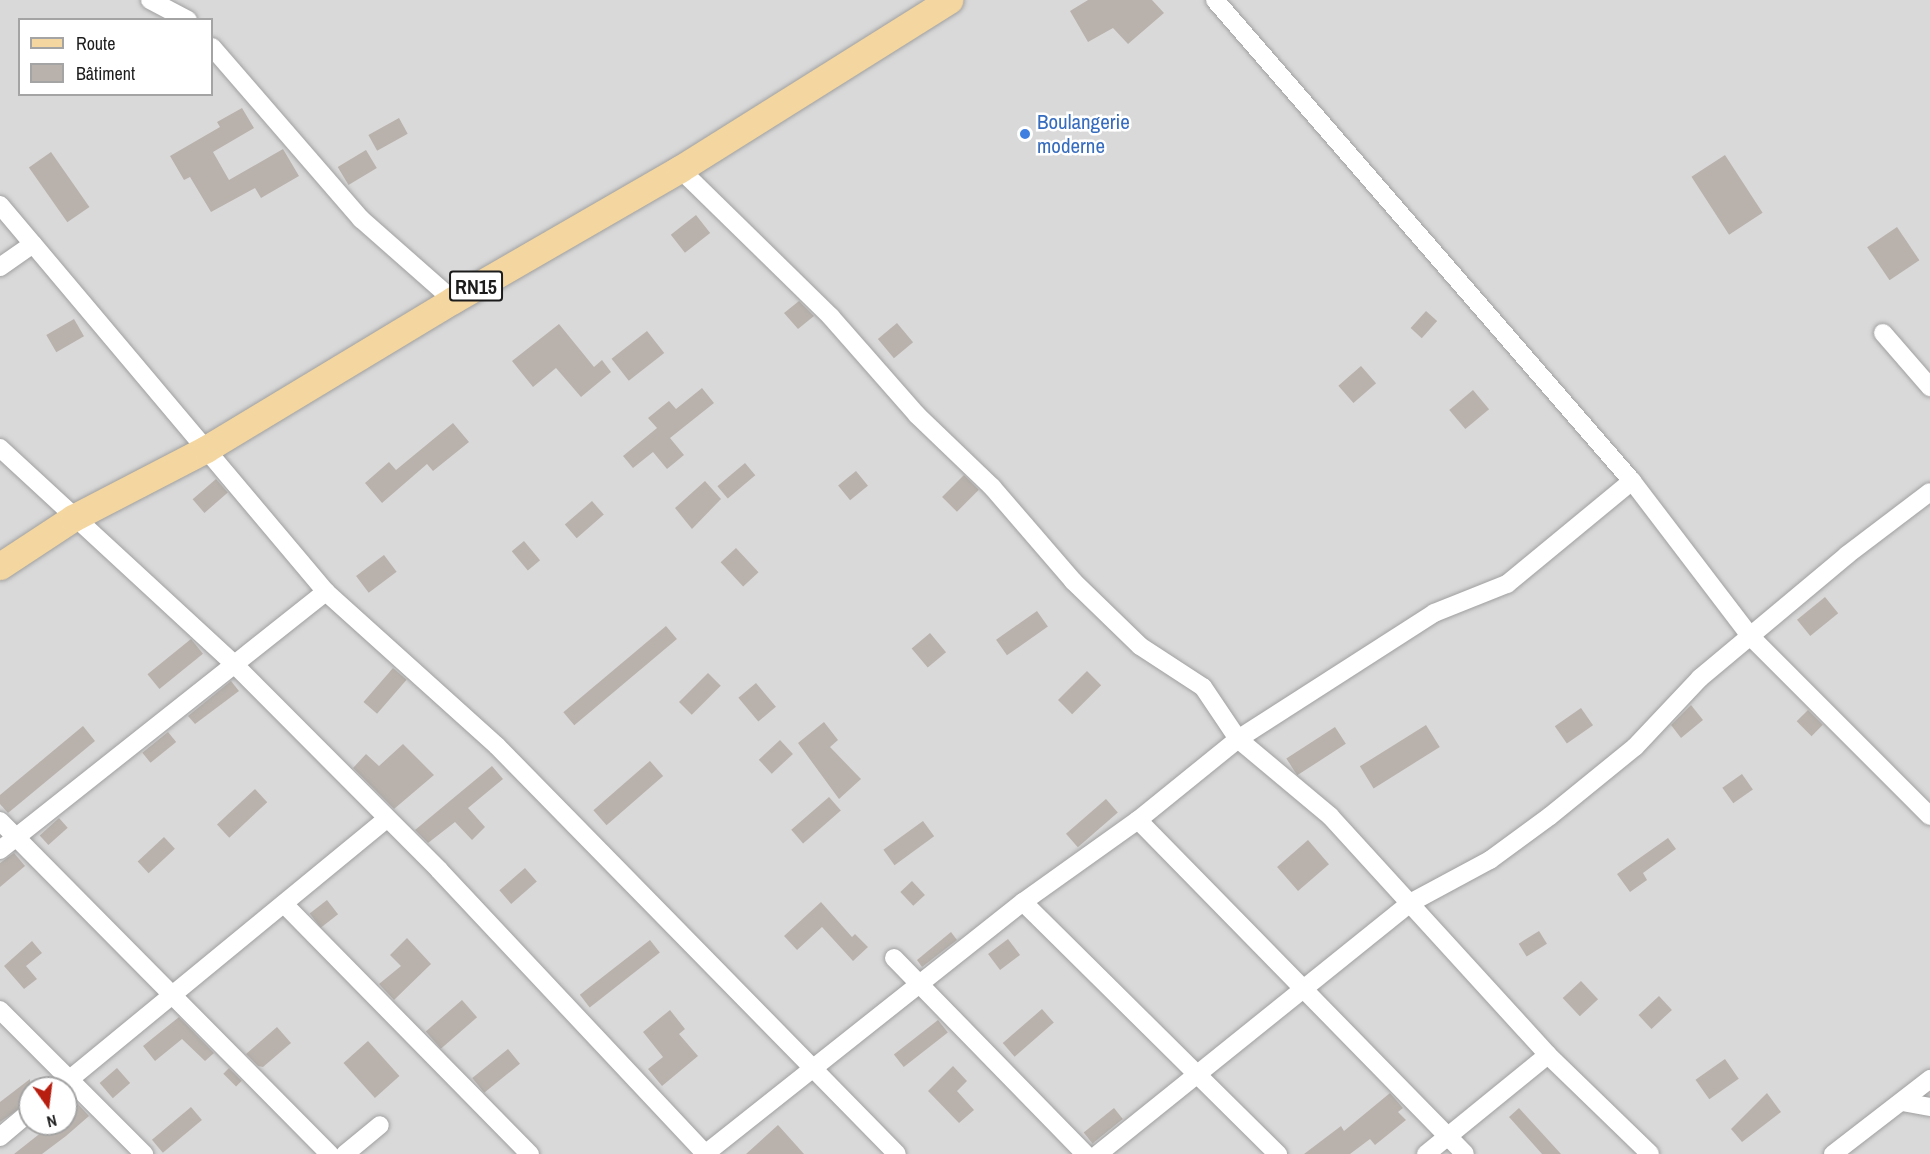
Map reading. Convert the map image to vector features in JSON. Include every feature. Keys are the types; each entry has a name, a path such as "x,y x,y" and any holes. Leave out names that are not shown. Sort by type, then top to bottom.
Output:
{"main road":[{"name":"RN15","path":"0,566 73,518 206,449 453,300 680,169 948,0"}],"street":[{"path":"150,0 184,18"},
{"path":"1215,0 1632,481 1751,637 1930,816"},
{"path":"213,47 361,219 453,300"},
{"path":"680,169 831,317 917,415 992,488 1073,581 1140,646 1203,687 1238,739 1330,816 1548,1055 1650,1154"},
{"path":"0,205 326,591 497,747 816,1069 897,1154"},
{"path":"0,267 33,244"},
{"path":"1883,333 1930,387"},
{"path":"0,448 73,518 234,664 387,819 706,1154 816,1069 1023,902 1138,820 1238,739 1434,613 1507,584 1632,481"},
{"path":"1098,1154 1410,903 1490,860 1550,816 1635,747 1700,678 1847,555 1930,492"},
{"path":"0,850 326,591"},
{"path":"74,1076 387,819"},
{"path":"1138,820 1465,1154"},
{"path":"0,821 175,995 330,1154"},
{"path":"1023,902 1278,1154"},
{"path":"284,904 530,1154"},
{"path":"894,958 1085,1154"},
{"path":"0,1010 57,1076"},
{"path":"1426,1154 1548,1055"},
{"path":"1833,1154 1930,1079"},
{"path":"78,1096 144,1154"},
{"path":"1902,1102 1930,1107"},
{"path":"0,1137 18,1122"},
{"path":"345,1154 380,1125"}],"shaded area":[{"path":"0,0 1930,0 1930,1154 0,1154"}],"building":[{"path":"1088,0 1152,0 1164,13 1128,44 1113,28 1088,42 1070,11"},
{"path":"242,108 254,128 213,152 229,180 283,149 299,176 261,198 255,188 211,212 190,177 184,180 170,156 220,127 217,122"},
{"path":"399,118 408,134 377,151 368,135"},
{"path":"366,150 377,168 349,185 338,167"},
{"path":"51,152 89,207 67,222 29,167"},
{"path":"1725,155 1763,213 1729,235 1691,177"},
{"path":"696,215 710,233 685,253 671,235"},
{"path":"1897,227 1919,260 1890,280 1867,247"},
{"path":"799,301 814,316 798,329 784,313"},
{"path":"1426,311 1437,321 1422,338 1411,328"},
{"path":"74,319 84,336 56,352 46,335"},
{"path":"897,323 913,342 894,358 878,339"},
{"path":"559,324 594,367 602,360 611,372 581,397 556,368 533,387 512,361"},
{"path":"647,331 664,353 629,381 612,359"},
{"path":"1361,366 1376,383 1353,403 1338,386"},
{"path":"702,388 714,403 670,438 684,455 667,469 653,452 633,468 623,456 657,428 648,418 669,401 676,409"},
{"path":"1473,390 1489,409 1465,429 1449,410"},
{"path":"453,423 469,442 433,471 427,464 382,503 365,483 389,462 396,470"},
{"path":"745,463 755,475 728,498 717,486"},
{"path":"856,471 868,486 850,500 838,485"},
{"path":"964,475 979,490 957,512 942,497"},
{"path":"216,479 228,493 204,513 193,499"},
{"path":"705,481 721,499 692,529 675,508"},
{"path":"592,501 604,515 577,538 565,525"},
{"path":"524,541 540,560 528,570 512,551"},
{"path":"736,548 759,572 743,586 721,562"},
{"path":"384,555 397,572 369,593 356,576"},
{"path":"1825,597 1838,613 1810,636 1797,620"},
{"path":"1037,611 1048,627 1007,655 996,640"},
{"path":"666,626 677,639 574,725 563,712"},
{"path":"930,633 946,652 928,668 912,648"},
{"path":"191,639 203,654 159,689 147,674"},
{"path":"393,668 407,680 377,714 363,702"},
{"path":"1087,671 1101,685 1072,714 1058,700"},
{"path":"708,673 721,686 692,715 679,702"},
{"path":"231,681 239,691 195,724 188,716"},
{"path":"756,683 776,707 758,722 738,698"},
{"path":"1691,705 1703,720 1681,738 1671,725"},
{"path":"1581,708 1593,725 1567,744 1555,726"},
{"path":"1808,710 1823,725 1812,736 1797,721"},
{"path":"824,722 838,740 830,747 861,779 839,799 798,743"},
{"path":"1426,725 1440,747 1374,788 1360,766"},
{"path":"83,726 95,741 8,813 0,804 0,795"},
{"path":"1335,727 1346,744 1297,775 1286,759"},
{"path":"168,732 176,742 151,763 142,753"},
{"path":"780,740 793,754 772,774 759,760"},
{"path":"403,744 434,775 394,809 353,768 366,754 379,766"},
{"path":"650,761 663,776 607,825 593,810"},
{"path":"492,766 503,779 468,808 485,827 472,840 455,822 428,843 415,830"},
{"path":"1742,774 1753,790 1733,803 1722,788"},
{"path":"255,789 267,802 229,838 217,824"},
{"path":"829,797 841,811 803,843 791,830"},
{"path":"1106,799 1118,813 1078,847 1066,834"},
{"path":"59,818 68,828 48,845 40,835"},
{"path":"923,821 934,836 895,865 883,850"},
{"path":"164,837 175,849 149,873 138,862"},
{"path":"1668,838 1676,849 1643,873 1647,880 1630,892 1617,874"},
{"path":"1308,840 1329,864 1298,891 1277,867"},
{"path":"14,853 25,866 0,887 0,863"},
{"path":"525,868 537,882 511,904 499,890"},
{"path":"912,881 925,895 913,906 900,892"},
{"path":"327,900 338,914 321,928 310,914"},
{"path":"821,902 852,937 855,934 868,947 853,961 822,927 797,950 784,936"},
{"path":"1539,931 1547,944 1527,956 1519,944"},
{"path":"951,932 957,940 922,967 917,960"},
{"path":"407,938 431,964 394,1000 379,984 401,966 390,955"},
{"path":"1008,939 1020,955 1000,970 988,954"},
{"path":"650,940 660,953 590,1007 580,995"},
{"path":"32,941 42,953 26,966 37,979 24,989 4,966"},
{"path":"1581,981 1598,999 1580,1016 1563,998"},
{"path":"1659,996 1672,1010 1651,1029 1639,1015"},
{"path":"462,1000 477,1017 441,1049 426,1031"},
{"path":"1042,1009 1054,1023 1015,1057 1003,1043"},
{"path":"670,1010 685,1029 679,1034 698,1056 662,1086 648,1069 663,1057 643,1032"},
{"path":"179,1017 214,1053 205,1061 182,1039 155,1061 143,1046"},
{"path":"938,1020 948,1033 904,1067 894,1054"},
{"path":"277,1027 291,1043 263,1067 258,1066 246,1054"},
{"path":"368,1041 399,1076 375,1098 343,1063"},
{"path":"508,1049 520,1064 484,1093 472,1078"},
{"path":"1725,1059 1739,1079 1709,1099 1696,1080"},
{"path":"953,1066 967,1081 957,1091 974,1110 959,1123 928,1091"},
{"path":"117,1068 130,1083 113,1098 100,1083"},
{"path":"229,1068 242,1081 236,1086 223,1074"},
{"path":"18,1088 18,1109 0,1122 0,1102"},
{"path":"1390,1093 1403,1108 1398,1112 1406,1120 1375,1145 1370,1139 1350,1154 1304,1154 1341,1126 1344,1131"},
{"path":"1767,1093 1781,1112 1742,1142 1731,1129"},
{"path":"78,1104 89,1116 78,1126"},
{"path":"191,1107 202,1120 163,1153 152,1140"},
{"path":"1114,1108 1123,1119 1093,1143 1084,1133"},
{"path":"1519,1108 1561,1154 1542,1154 1509,1117"},
{"path":"778,1125 804,1154 746,1154"},
{"path":"37,1136 66,1136 42,1154 14,1154"}],"place":[{"name":"Boulangerie moderne","path":"1025,134"}]}
